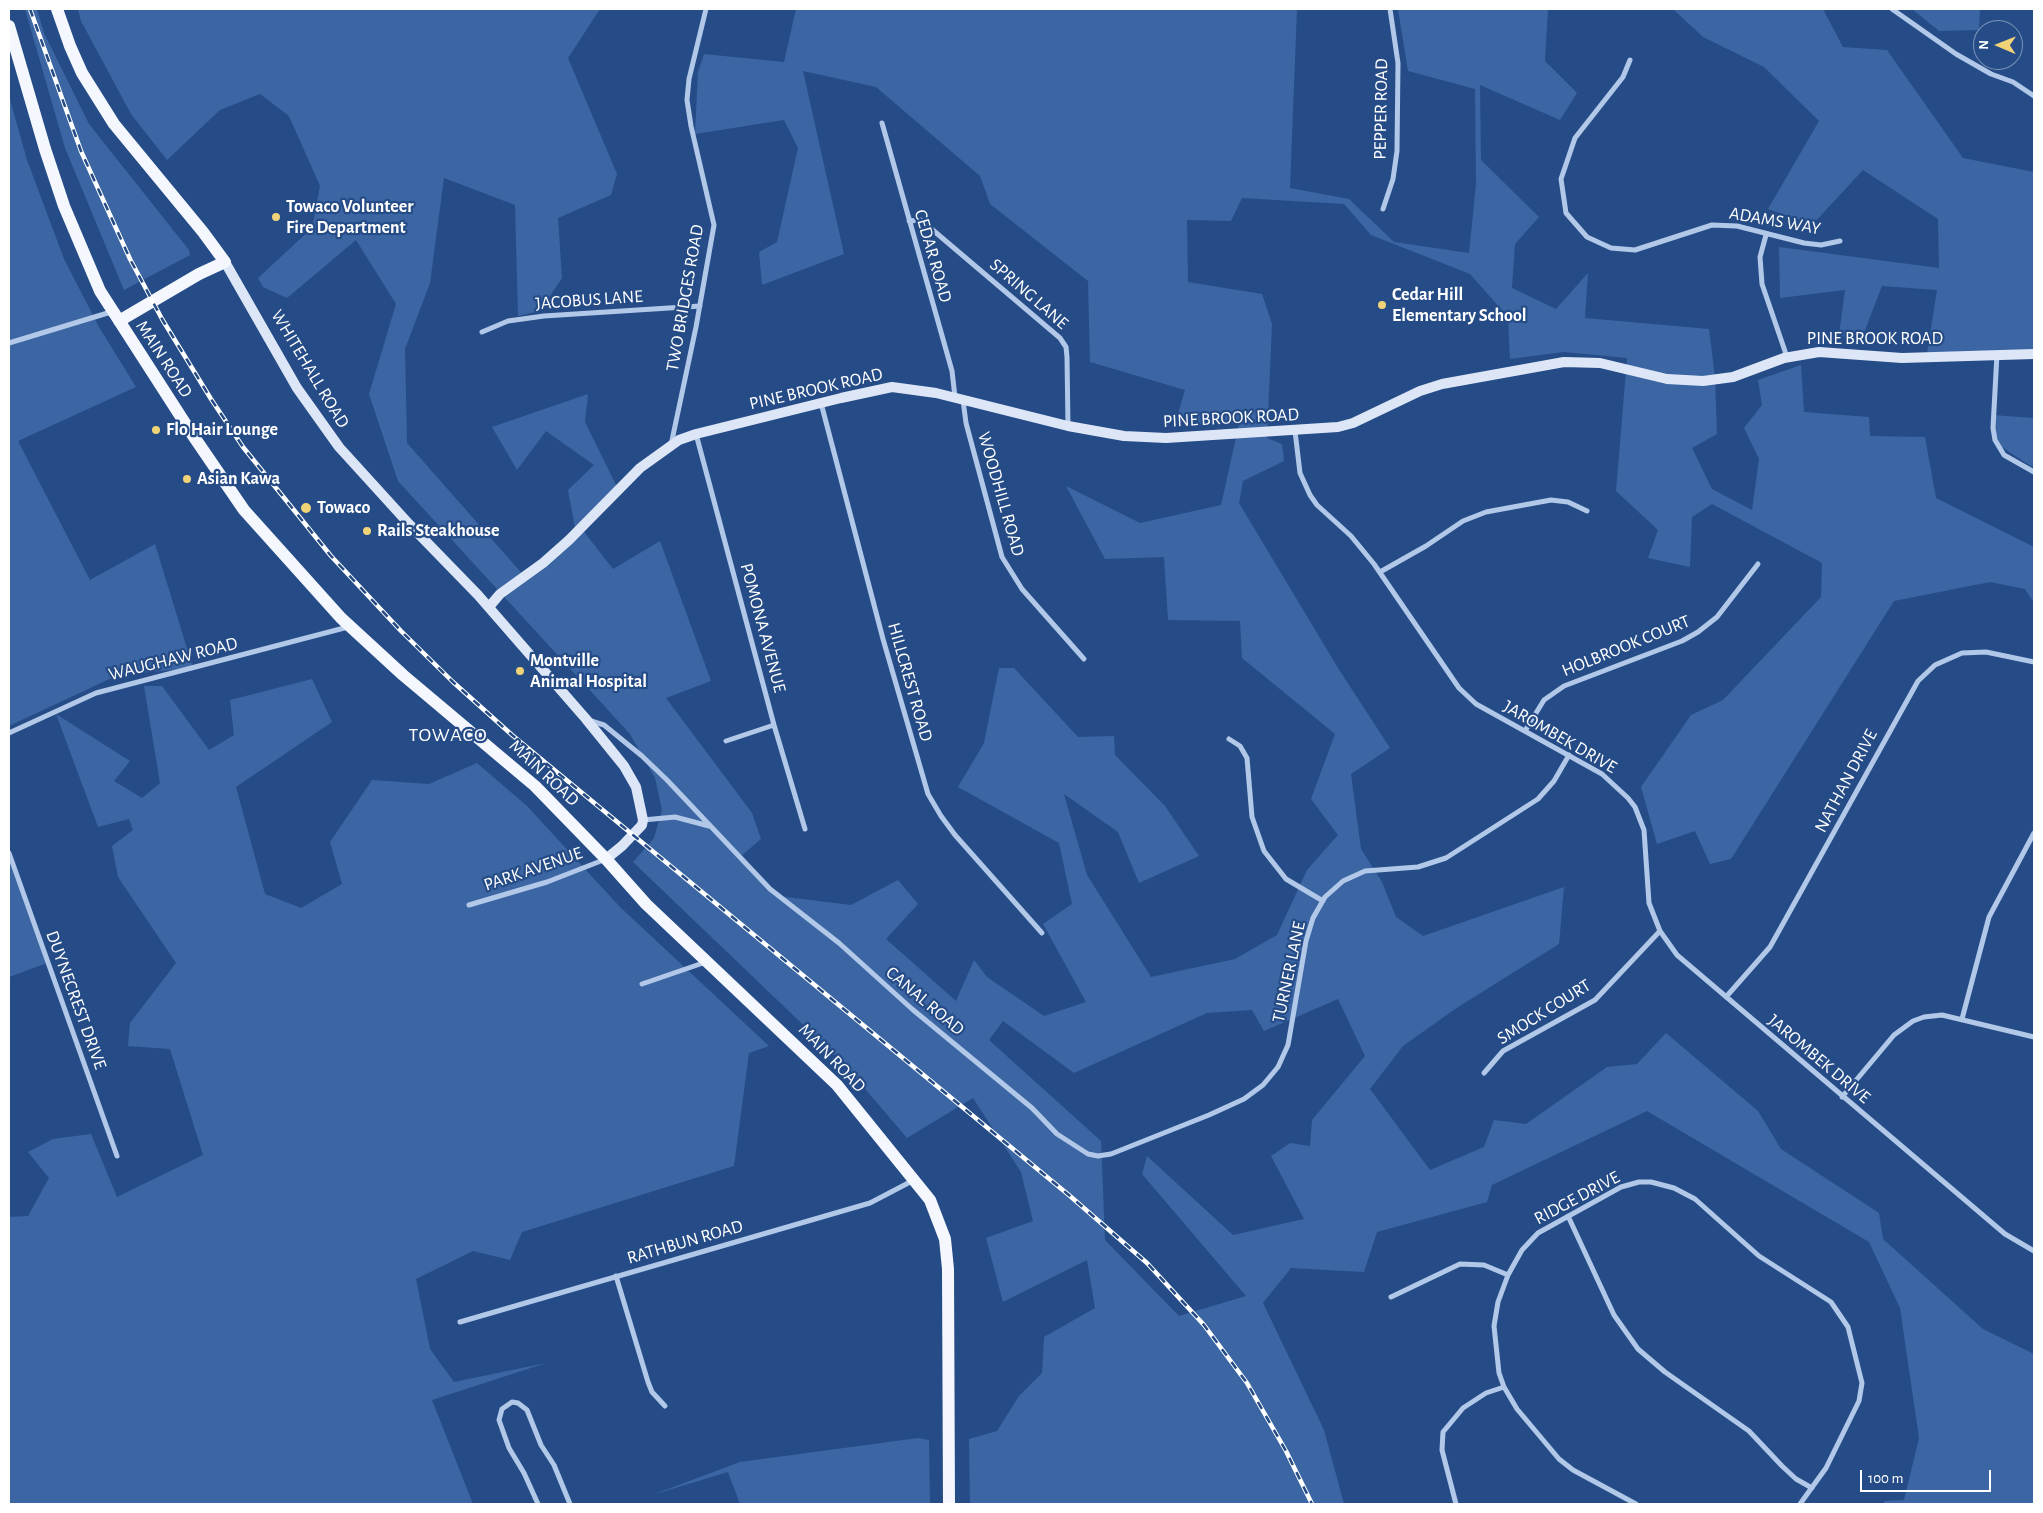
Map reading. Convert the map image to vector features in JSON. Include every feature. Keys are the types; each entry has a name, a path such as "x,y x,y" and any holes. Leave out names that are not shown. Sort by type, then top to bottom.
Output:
{"main road":[{"name":"WHITEHALL ROAD","path":"58,9 70,46 82,73 114,124 203,232 225,262"},
{"name":"MAIN ROAD","path":"9,26 45,149 64,206 100,291 244,510 300,575 350,626 403,675 528,779 606,859 646,904 837,1085 930,1200 945,1239 948,1305 949,1504"},
{"path":"116,316 225,262"}],"street":[{"name":"TWO BRIDGES ROAD","path":"670,445 700,306 714,225 691,126 687,100 689,79 706,9"},
{"name":"PEPPER ROAD","path":"1383,209 1393,179 1397,151 1398,63 1390,9"},
{"path":"1892,9 1956,54 1991,74 2013,82 2034,96"},
{"name":"ADAMS WAY","path":"1630,60 1622,77 1574,138 1561,179 1566,213 1587,237 1611,248 1635,250 1712,225 1737,226 1766,235 1821,245 1840,241"},
{"name":"CEDAR ROAD","path":"882,123 959,399"},
{"name":"SPRING LANE","path":"909,221 921,220 1060,338 1066,347 1067,357 1068,426"},
{"path":"1766,235 1760,257 1762,284 1788,357"},
{"name":"WHITEHALL ROAD","path":"225,262 318,421 358,471 489,607 586,719 619,760 636,787 643,820"},
{"name":"JACOBUS LANE","path":"482,332 508,321 544,316 700,306"},
{"path":"9,343 82,319 116,316"},
{"name":"PINE BROOK ROAD","path":"489,607 500,594 560,548 640,468 670,445 696,434 892,387 917,389 1068,426 1142,438 1331,428 1353,423 1420,391 1442,384 1564,362 1600,363 1667,379 1703,380 1733,377 1788,357 1819,352 1902,358 2034,354"},
{"path":"1997,354 1992,428 1995,440 2004,455 2034,472"},
{"name":"WOODHILL ROAD","path":"959,399 1002,557 1022,589 1084,659"},
{"name":"HILLCREST ROAD","path":"821,403 883,639 928,794 955,835 1042,933"},
{"name":"JAROMBEK DRIVE","path":"1295,431 1300,473 1310,495 1317,505 1351,536 1380,572 1459,688 1476,704 1569,755 1616,784 1635,808 1644,830 1649,902 1660,931 1677,955 2005,1234 2034,1251"},
{"name":"POMONA AVENUE","path":"696,434 774,725 806,829"},
{"path":"1380,572 1426,546 1463,521 1486,512 1551,500 1568,502 1587,511"},
{"name":"HOLBROOK COURT","path":"1525,731 1544,700 1564,686 1682,641 1698,632 1717,617 1758,564"},
{"name":"WAUGHAW ROAD","path":"9,733 96,693 350,626"},
{"name":"NATHAN DRIVE","path":"1726,997 1770,948 1918,681 1935,665 1962,653 1986,652 2034,662"},
{"name":"CANAL ROAD","path":"586,719 604,725 642,756 770,890 839,944 912,1009 1032,1108 1057,1134 1088,1154 1098,1156 1111,1154 1140,1142"},
{"path":"726,741 774,725"},
{"path":"1229,739 1240,746 1247,758 1252,817 1264,851 1286,879 1323,901"},
{"name":"TURNER LANE","path":"1140,1142 1244,1100 1271,1077 1288,1045 1306,941 1313,918 1323,901 1343,881 1365,871 1418,867 1454,854 1538,799 1554,781 1569,755"},
{"path":"606,859 622,846 642,824 643,820 675,817 710,826"},
{"path":"1962,1019 1988,917 2034,833"},
{"name":"DUYNECREST DRIVE","path":"9,853 116,1156"},
{"name":"PARK AVENUE","path":"469,905 547,882 606,859"},
{"name":"SMOCK COURT","path":"1484,1073 1503,1051 1595,1000 1660,931"},
{"path":"642,984 707,961"},
{"path":"1842,1097 1903,1027 1930,1016 1942,1015 1962,1019 2034,1037"},
{"name":"RATHBUN ROAD","path":"460,1322 870,1203 914,1180"},
{"name":"RIDGE DRIVE","path":"1636,1504 1573,1470 1559,1459 1517,1409 1504,1387 1495,1350 1494,1326 1498,1302 1508,1274 1515,1260 1538,1233 1621,1187 1633,1183 1651,1182 1674,1188 1695,1200 1759,1256 1831,1302 1848,1327 1862,1389 1859,1401 1826,1468 1800,1504"},
{"path":"1568,1216 1614,1314 1638,1349 1665,1372 1749,1431 1782,1466 1812,1488"},
{"path":"1391,1297 1460,1264 1484,1265 1508,1274"},
{"path":"616,1276 648,1382 652,1392 665,1406"},
{"path":"1456,1504 1442,1450 1443,1432 1468,1404 1486,1393 1504,1387"},
{"path":"538,1504 524,1473 509,1448 499,1420 502,1409 512,1402 518,1403 527,1410 541,1446 554,1465 570,1504"}],"shaded area":[{"path":"25,9 37,9 44,33 89,124 189,250 190,255 124,290 65,148"},
{"path":"78,9 600,9 568,58 617,174 611,195 558,218 562,278 540,311 518,316 515,205 444,178 430,283 405,349 407,443 526,578 576,533 568,490 594,465 546,431 517,470 492,427 588,394 585,422 618,489 581,528 613,569 660,541 711,681 666,698 752,813 761,839 740,857 778,896 851,905 898,880 918,904 886,939 956,1001 974,960 987,977 1044,1016 1086,1002 1043,924 1072,904 1059,843 958,787 984,743 999,668 1014,668 1078,737 1114,736 1115,755 1165,806 1199,856 1139,883 1118,832 1064,794 1087,875 1151,977 1235,959 1277,935 1307,870 1338,835 1311,799 1335,734 1242,658 1240,621 1168,620 1164,557 1105,559 1066,486 1140,523 1221,505 1239,424 1175,424 1185,390 1090,362 1088,281 990,204 980,176 876,87 803,71 844,254 762,285 759,252 777,242 798,148 784,120 695,134 698,72 704,54 784,62 796,9 1297,9 1290,188 1349,199 1394,242 1469,253 1476,184 1475,89 1408,71 1398,9 1548,9 1545,61 1577,93 1560,120 1480,85 1481,160 1539,217 1515,244 1512,288 1556,309 1588,273 1585,318 1709,329 1715,377 1717,434 1692,448 1712,489 1752,510 1759,459 1744,428 1762,405 1758,380 1801,365 1804,412 1869,417 1870,436 1925,437 1936,498 2034,547 2034,603 2025,589 1990,582 1894,601 1731,859 1710,864 1695,831 1657,844 1641,787 1691,715 1723,700 1821,597 1822,563 1712,504 1692,517 1690,567 1648,558 1658,530 1616,491 1627,358 1564,352 1510,359 1508,317 1470,274 1371,235 1344,204 1242,198 1231,221 1187,220 1188,282 1262,294 1272,324 1267,438 1282,444 1284,461 1243,481 1239,503 1338,668 1390,748 1351,774 1361,849 1382,882 1396,917 1423,936 1564,887 1559,944 1458,1007 1403,1046 1370,1089 1430,1170 1484,1147 1494,1120 1526,1124 1607,1067 1637,1064 1666,1033 1758,1111 1781,1149 1879,1213 1883,1239 1983,1329 2034,1354 2034,1504 1883,1504 1885,1501 1904,1500 1919,1438 1900,1308 1869,1242 1647,1111 1492,1185 1487,1202 1377,1232 1364,1272 1291,1268 1263,1303 1324,1430 1344,1504 970,1504 969,1439 997,1431 1019,1396 1042,1373 1044,1337 1095,1308 1087,1260 1003,1302 986,1238 1033,1221 1021,1172 973,1098 907,1138 842,1062 633,862 654,838 662,810 655,778 630,734 398,481 369,394 396,304 356,240 287,298 263,287 258,278 312,228 320,186 289,116 260,94 220,110 167,160 131,114 81,21","holes":["1338,999 1365,1056 1312,1120 1310,1146 1290,1143 1271,1156 1304,1219 1233,1235 1147,1156 1142,1174 1246,1296 1179,1316 1105,1240 1101,1141 989,1040 1003,1021 1074,1073 1207,1013 1252,1010 1264,1031"]},
{"path":"1673,9 1827,9 1824,11 1843,47 1887,50 1963,158 2034,172 2034,352 1927,353 1937,290 1882,286 1860,343 1839,335 1845,290 1780,298 1779,247 1939,268 1938,219 1863,170 1813,224 1768,209 1819,121 1764,67 1703,37"},
{"path":"1912,9 1980,9 1979,20 1973,20 1973,30 1939,31"},
{"path":"9,96 27,160 64,259 99,327 136,387 18,441 90,580 155,544 193,668 118,675 9,726"},
{"path":"1992,415 2034,418 2034,468 1997,444"},
{"path":"312,679 332,722 236,787 265,894 301,908 342,884 330,842 372,780 429,784 477,763 527,806 620,907 769,1046 749,1053 734,1166 522,1232 510,1260 473,1251 416,1279 430,1349 454,1382 546,1363 432,1400 473,1504 9,1504 9,1217 28,1216 49,1178 28,1152 53,1139 91,1134 117,1197 203,1155 170,1049 128,1046 130,1023 176,963 118,877 112,846 133,830 129,819 98,827 56,714 130,761 114,781 142,798 160,783 144,686 162,686 209,750 234,735 230,700"},
{"path":"9,861 47,963 9,977 10,910"},
{"path":"918,1438 929,1440 930,1504 740,1504 728,1472 652,1495 740,1462"}],"railway":[{"path":"30,9 81,151 130,259 162,319 243,447 331,556 401,631 453,682 512,735 1070,1196 1147,1263 1204,1325 1247,1383 1286,1451 1312,1504"}],"place":[{"name":"Towaco Volunteer Fire Department","path":"276,217"},
{"name":"Cedar Hill Elementary School","path":"1382,305"},
{"name":"Flo Hair Lounge","path":"156,430"},
{"name":"Asian Kawa","path":"187,479"},
{"name":"Towaco","path":"306,508"},
{"name":"Rails Steakhouse","path":"367,531"},
{"name":"Montville Animal Hospital","path":"520,671"}],"district":[{"name":"TOWACO","path":"448,735"}]}
